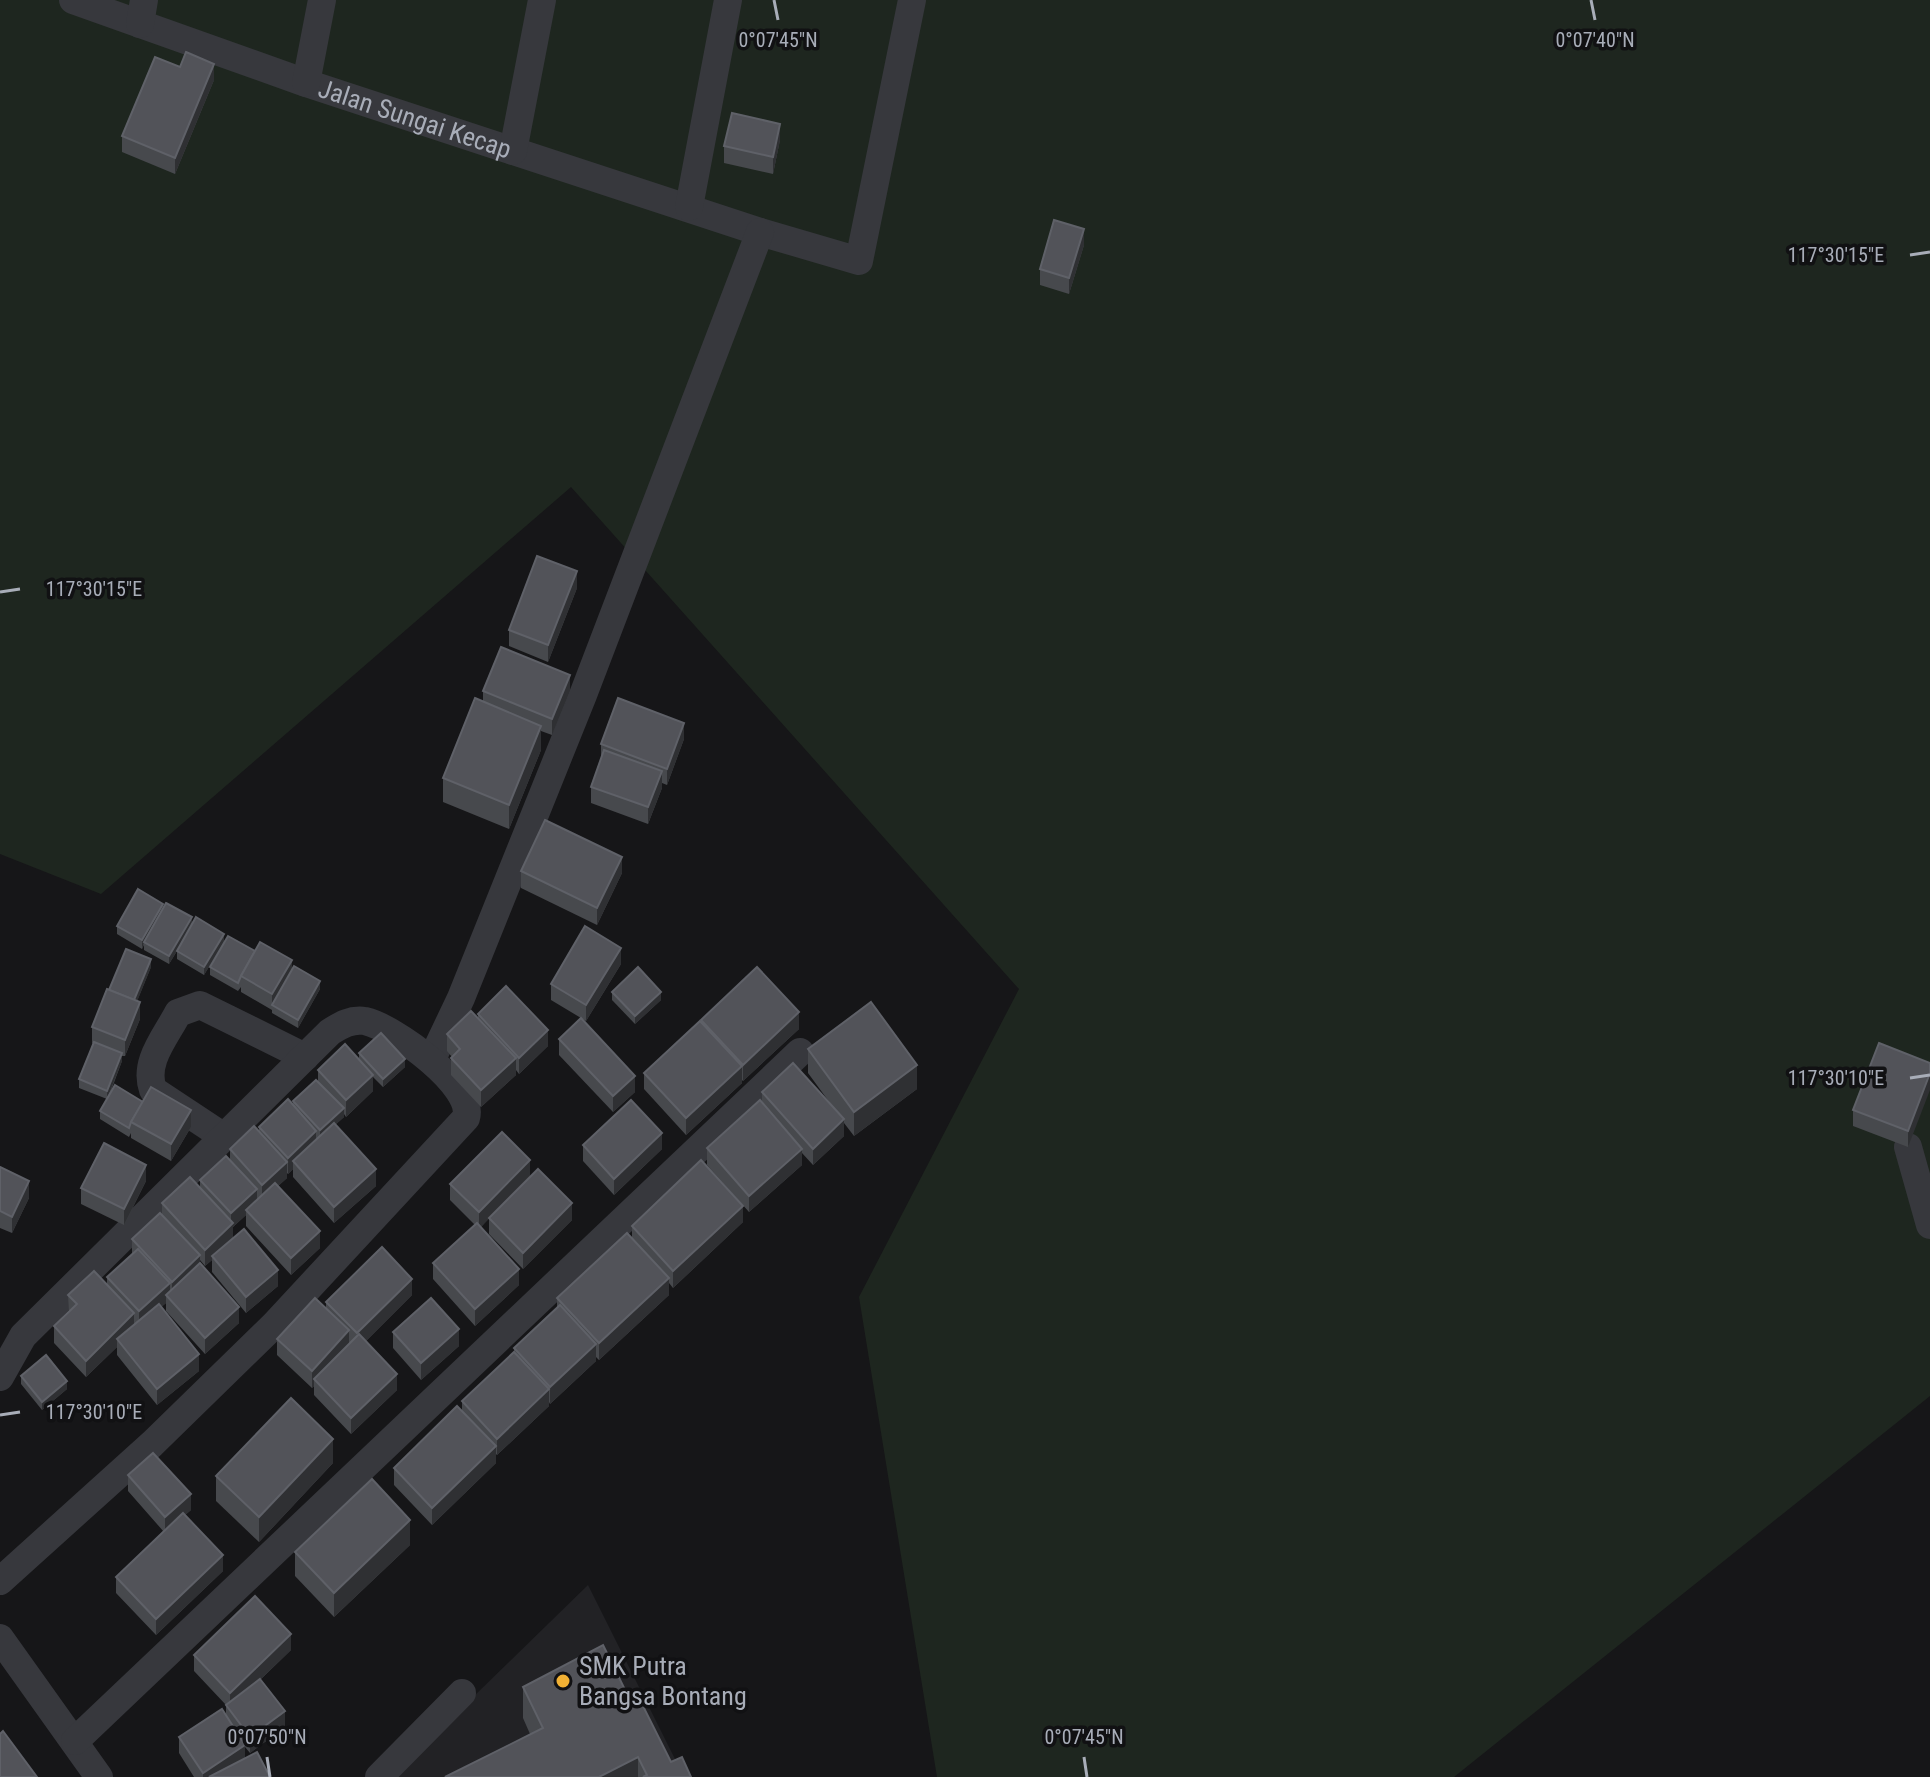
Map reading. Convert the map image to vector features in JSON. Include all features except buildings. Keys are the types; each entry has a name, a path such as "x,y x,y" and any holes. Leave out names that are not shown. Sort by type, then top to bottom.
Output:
{"street":[{"name":"Jalan Sungai Kecap","path":"73,0 142,12 306,83 760,232 859,261 912,0"},
{"path":"306,83 322,0"},
{"path":"513,151 542,0"},
{"path":"689,207 728,0"},
{"path":"432,1059 461,998 583,695 760,232"},
{"path":"224,1137 153,1090 149,1066 178,1013 200,1005 305,1057"},
{"path":"0,1377 23,1336 330,1032 346,1022 362,1021 382,1027 432,1059 466,1102 466,1118 275,1324 152,1444 0,1581"},
{"path":"75,1741 800,1052"},
{"path":"1908,1147 1930,1225"},
{"path":"0,1638 99,1777"},
{"path":"379,1777 462,1693"}],"shaded area":[{"path":"0,0 1930,0 1930,1396 1454,1777 937,1777 859,1297 1019,989 571,487 101,894 0,854"},
{"name":"SMK Putra Bangsa Bontang","path":"588,1585 684,1777 391,1777"}],"place":[{"name":"SMK Putra Bangsa Bontang","path":"563,1681"}]}
